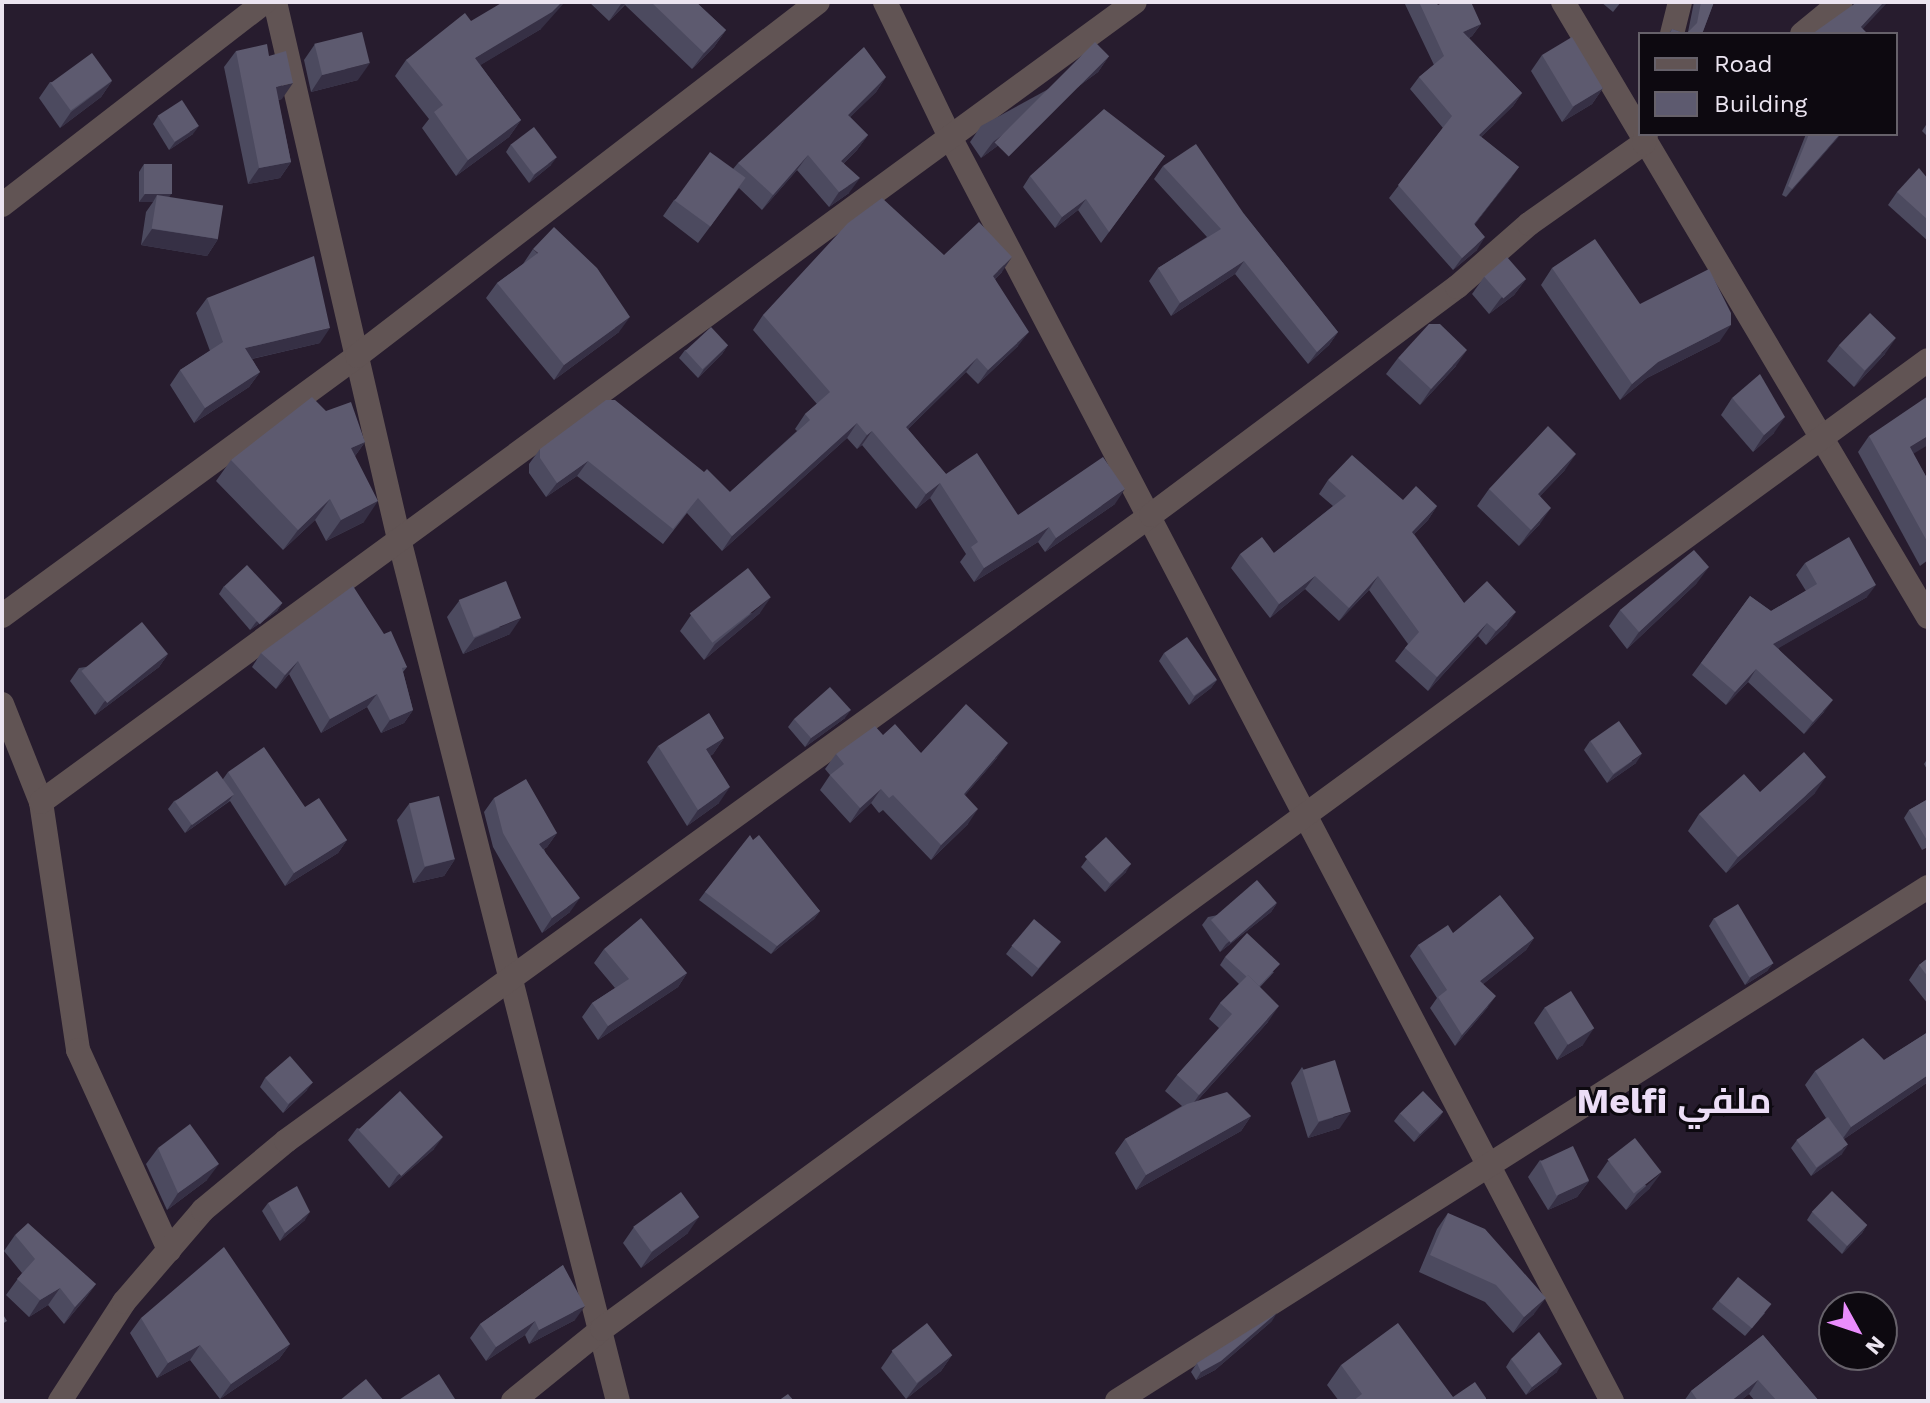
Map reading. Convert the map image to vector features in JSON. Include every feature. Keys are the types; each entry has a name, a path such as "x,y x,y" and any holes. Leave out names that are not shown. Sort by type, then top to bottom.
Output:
{"street":[{"path":"2,205 265,2"},
{"path":"275,2 399,539 618,1401"},
{"path":"2,616 357,356 818,2"},
{"path":"885,2 950,137 1151,515 1612,1401"},
{"path":"41,802 1135,2"},
{"path":"1563,2 1638,118"},
{"path":"1672,32 1680,2"},
{"path":"1804,32 1841,2"},
{"path":"60,1401 124,1302 203,1210 286,1141 1151,515 1457,287 1529,224 1650,137 1928,617"},
{"path":"513,1401 602,1329 1928,360"},
{"path":"2,704 41,802 78,1050 169,1250"},
{"path":"1117,1401 1491,1167 1928,887"}],"building":[{"path":"503,2 562,2 552,12 475,58 521,120 468,160 434,112 443,105 406,60 465,13 471,21"},
{"path":"651,2 696,2 726,30 704,53"},
{"path":"1419,2 1435,2 1438,5 1444,2 1471,2 1481,24 1463,32 1522,93 1479,135 1519,167 1474,224 1485,237 1462,258 1398,185 1452,116 1419,77 1444,56"},
{"path":"1701,2 1714,2 1703,32 1688,32 1697,23"},
{"path":"1857,2 1884,2 1861,27 1866,32 1815,32"},
{"path":"362,32 370,63 322,75 314,44"},
{"path":"1572,37 1603,88 1573,106 1542,55"},
{"path":"1095,42 1109,56 1009,157 995,142"},
{"path":"267,44 269,56 286,51 293,83 276,87 291,162 259,168 236,51"},
{"path":"864,47 886,77 848,115 868,135 841,161 860,178 839,192 808,155 773,195 738,163"},
{"path":"92,53 112,81 71,110 51,83"},
{"path":"182,100 199,126 175,142 158,116"},
{"path":"1104,109 1165,156 1109,232 1086,199 1062,217 1030,176"},
{"path":"534,127 557,157 534,175 511,144"},
{"path":"1808,136 1838,136 1792,189 1788,186"},
{"path":"1196,144 1244,214 1338,332 1317,352 1244,261 1180,303 1158,268 1221,229 1163,166"},
{"path":"710,152 746,178 710,226 675,201"},
{"path":"144,164 172,164 172,194 144,194"},
{"path":"1919,168 1928,179 1928,220 1897,192"},
{"path":"157,195 223,205 218,239 152,229"},
{"path":"882,198 944,255 979,222 1012,257 993,276 1029,332 988,370 977,358 906,427 946,474 977,453 1018,515 1103,457 1125,489 1056,538 1049,527 984,568 971,547 978,542 940,483 926,494 872,431 867,435 857,423 732,536 698,498 673,529 588,461 557,483 540,458 540,449 606,400 615,400 704,472 707,469 730,492 810,420 805,414 830,392 763,315 848,223"},
{"path":"554,227 597,268 630,317 564,365 497,283 538,253 533,249"},
{"path":"1595,239 1640,304 1709,269 1731,313 1731,325 1658,362 1632,384 1552,268"},
{"path":"314,256 330,328 245,348 260,372 205,408 180,370 223,342 207,298"},
{"path":"1507,257 1526,279 1503,299 1484,277"},
{"path":"1870,313 1896,338 1865,370 1839,345"},
{"path":"1429,324 1440,324 1467,350 1431,389 1398,358"},
{"path":"711,327 728,345 702,369 685,351"},
{"path":"1760,374 1785,417 1764,435 1732,398"},
{"path":"1928,396 1928,436 1910,447 1928,480 1928,543 1869,436"},
{"path":"312,397 326,411 351,402 365,442 351,448 378,501 341,520 330,499 298,530 231,460"},
{"path":"1548,426 1576,454 1538,494 1551,508 1531,530 1489,489"},
{"path":"1352,455 1403,500 1416,486 1437,506 1412,532 1464,603 1487,581 1516,612 1496,631 1487,623 1437,677 1405,648 1419,632 1378,576 1349,608 1315,576 1279,604 1240,554 1262,537 1274,553 1346,496 1328,480"},
{"path":"1849,537 1876,585 1773,644 1833,700 1813,722 1756,669 1735,692 1701,663 1750,596 1771,611 1817,584 1805,563"},
{"path":"1694,550 1709,567 1639,632 1620,610"},
{"path":"247,565 282,603 260,624 224,586"},
{"path":"748,568 771,597 712,643 690,614"},
{"path":"506,581 521,618 474,637 459,600"},
{"path":"353,586 384,634 391,631 407,667 402,668 413,710 390,720 377,694 330,719 298,661 285,675 261,653"},
{"path":"142,622 168,654 107,703 81,671"},
{"path":"1187,637 1217,680 1194,696 1164,653"},
{"path":"830,687 851,710 811,738 794,719"},
{"path":"966,704 1008,743 964,794 978,809 941,845 893,795 889,798 881,789 860,808 830,775 844,764 836,754 875,726 883,735 895,724 921,753"},
{"path":"709,713 724,738 706,749 730,787 698,810 658,746"},
{"path":"1619,721 1642,754 1613,774 1590,741"},
{"path":"264,747 305,807 319,798 347,840 294,873 228,772"},
{"path":"1804,752 1826,777 1738,857 1699,814 1744,774 1760,792"},
{"path":"217,771 234,794 192,825 175,802"},
{"path":"526,779 557,833 539,844 580,898 552,918 503,833 494,798"},
{"path":"439,796 455,859 425,867 409,803"},
{"path":"1928,799 1928,842 1909,810"},
{"path":"750,835 753,840 759,835 820,911 777,946 705,892"},
{"path":"1106,837 1131,864 1110,884 1085,857"},
{"path":"1257,880 1277,903 1231,943 1211,920"},
{"path":"1500,895 1534,938 1480,981 1496,996 1462,1035 1438,997 1447,990 1418,945 1448,925 1453,933"},
{"path":"1738,904 1774,963 1750,978 1714,918"},
{"path":"641,918 687,973 608,1026 592,1003 629,979 604,949"},
{"path":"1034,919 1061,941 1038,968 1012,946"},
{"path":"1247,933 1280,964 1259,986 1225,957"},
{"path":"1928,958 1928,977 1919,965"},
{"path":"1248,975 1279,1006 1199,1095 1177,1075 1232,1014 1220,1003"},
{"path":"1571,991 1594,1028 1568,1045 1545,1007"},
{"path":"1928,1032 1928,1075 1851,1127 1815,1071 1863,1038 1884,1060"},
{"path":"290,1056 313,1082 288,1104 265,1078"},
{"path":"1335,1060 1351,1112 1318,1122 1302,1070"},
{"path":"400,1091 443,1137 401,1176 358,1130"},
{"path":"1423,1091 1443,1112 1420,1134 1400,1113"},
{"path":"1227,1092 1251,1116 1146,1175 1125,1139 1187,1104"},
{"path":"1828,1117 1848,1145 1816,1167 1796,1140"},
{"path":"190,1124 219,1164 178,1193 158,1148"},
{"path":"1635,1138 1661,1172 1634,1193 1607,1160"},
{"path":"1573,1146 1589,1180 1556,1196 1540,1161"},
{"path":"297,1186 310,1212 285,1233 268,1203"},
{"path":"1832,1191 1867,1225 1847,1246 1812,1212"},
{"path":"681,1192 699,1217 651,1252 633,1227"},
{"path":"1448,1213 1485,1229 1546,1298 1524,1317 1496,1285 1430,1255"},
{"path":"28,1223 96,1284 75,1307 60,1288 40,1300 17,1279 35,1259 15,1235"},
{"path":"224,1247 290,1344 231,1384 200,1345 168,1363 141,1318"},
{"path":"563,1265 585,1306 539,1330 535,1321 496,1347 480,1324"},
{"path":"1738,1277 1771,1304 1752,1328 1718,1301"},
{"path":"1277,1313 1221,1361 1201,1372 1197,1363"},
{"path":"927,1323 952,1355 917,1383 892,1351"},
{"path":"1398,1323 1453,1397 1475,1382 1486,1401 1353,1401 1362,1394 1341,1365"},
{"path":"1539,1332 1562,1364 1532,1387 1511,1359"},
{"path":"1763,1335 1819,1401 1777,1401 1758,1380 1731,1401 1698,1401 1691,1391"},
{"path":"439,1374 455,1399 452,1401 397,1401"},
{"path":"366,1379 384,1401 339,1401"},
{"path":"788,1394 794,1401 778,1401"}],"district":[{"name":"Melfi ملفي","path":"1674,1102"}]}
